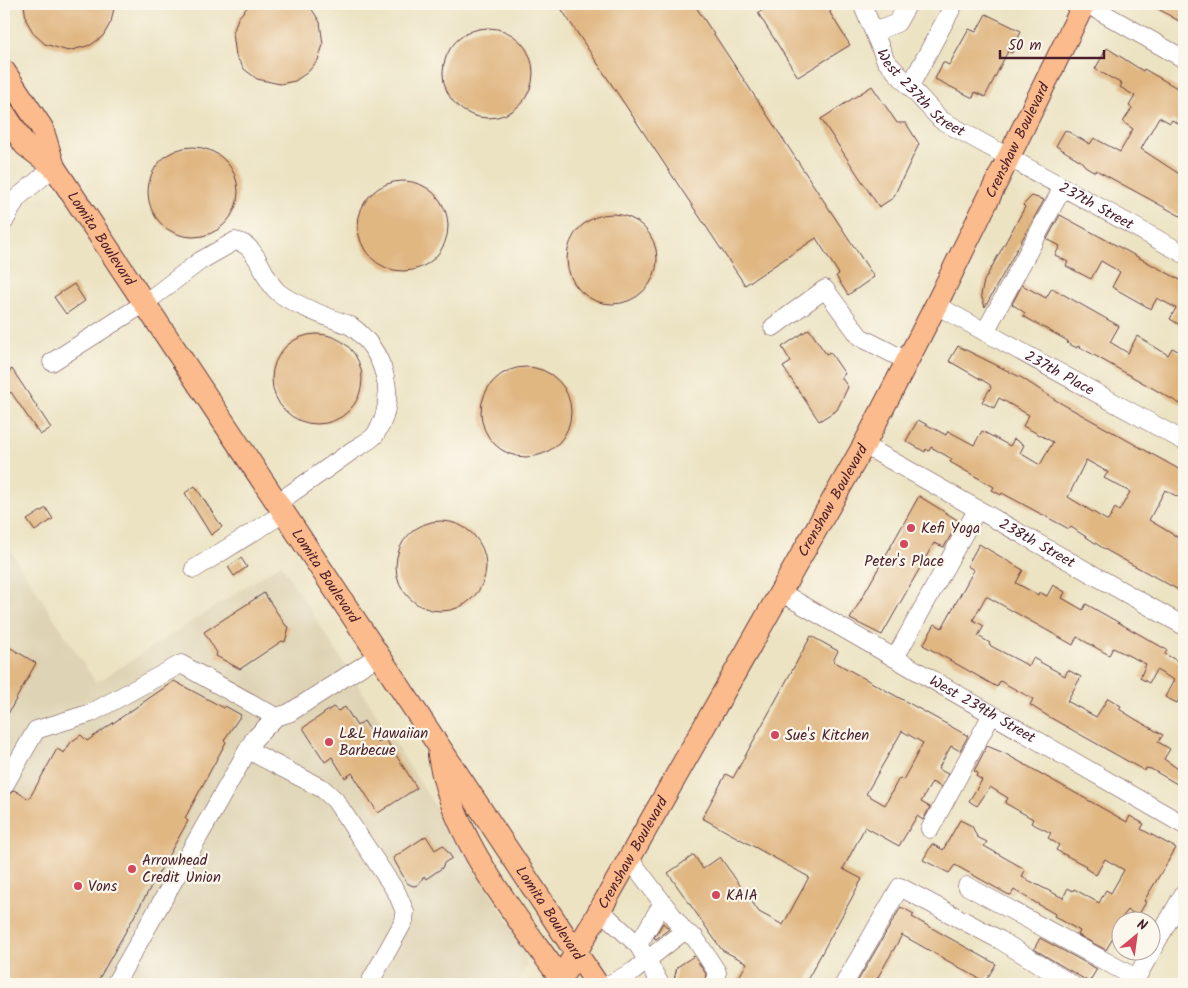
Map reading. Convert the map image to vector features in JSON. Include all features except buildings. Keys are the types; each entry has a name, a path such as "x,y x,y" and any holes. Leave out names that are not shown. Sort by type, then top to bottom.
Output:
{"main road":[{"name":"Crenshaw Boulevard","path":"560,981 864,445 936,305 1082,5"},
{"name":"Lomita Boulevard","path":"4,71 42,128 54,167 597,984"},
{"name":"Lomita Boulevard","path":"4,113 25,145 54,167"},
{"path":"438,746 444,784 470,841 490,877 560,981"}],"street":[{"name":"West 237th Street","path":"862,4 886,61 941,120 1008,157"},
{"path":"874,32 897,23 908,4"},
{"path":"910,86 954,4"},
{"path":"1082,5 1184,59"},
{"name":"237th Street","path":"1008,157 1184,254"},
{"path":"4,222 17,198 54,167"},
{"path":"985,332 1063,187"},
{"path":"52,362 145,303 200,261 235,241 242,242 251,250 264,274 279,293 350,326 369,344 382,365 386,377 387,405 374,436 280,508 194,569"},
{"path":"772,327 825,289 860,338 908,360"},
{"name":"237th Place","path":"936,305 1184,441"},
{"name":"238th Street","path":"864,445 1184,626"},
{"path":"895,658 977,510"},
{"name":"West 239th Street","path":"780,592 1184,825"},
{"path":"115,984 248,750 265,726 276,717 290,713 378,656"},
{"path":"4,786 36,730 92,713 181,664 276,717"},
{"path":"930,829 992,714"},
{"path":"248,750 328,793 397,893 405,912 404,920 369,984"},
{"path":"629,858 684,931 695,938 717,972 714,984"},
{"path":"967,886 1135,981 1184,892"},
{"path":"844,984 900,887 1000,940 1071,984"},
{"path":"641,965 662,904"},
{"path":"600,910 641,965 660,984"},
{"path":"610,984 641,965 684,931"}],"shaded area":[{"path":"4,541 96,683 281,564 525,948 527,966 517,984 4,984"}],"place":[{"name":"Kefi Yoga","path":"911,528"},
{"name":"Peter's Place","path":"904,544"},
{"name":"Sue's Kitchen","path":"775,735"},
{"name":"L&L Hawaiian Barbecue","path":"329,742"},
{"name":"Arrowhead Credit Union","path":"132,869"},
{"name":"Vons","path":"78,886"},
{"name":"KAIA","path":"716,895"}]}
